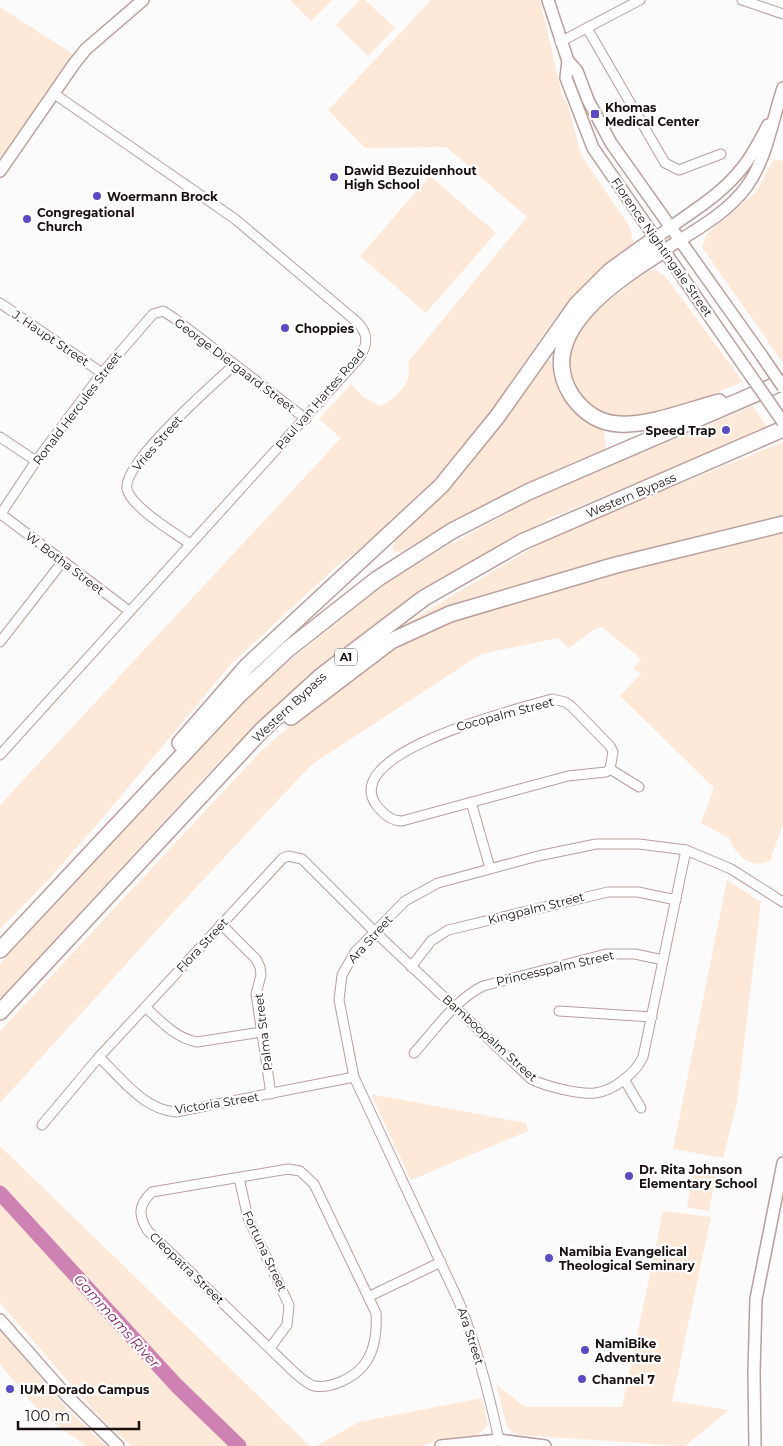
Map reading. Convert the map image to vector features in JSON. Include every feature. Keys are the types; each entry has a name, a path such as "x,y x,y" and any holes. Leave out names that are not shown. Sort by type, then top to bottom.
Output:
{"highway":[{"path":"660,244 598,298 577,322 564,343 562,360 565,380 567,387 580,407 600,421 620,424 641,423 780,385"},
{"path":"90,852 217,698 248,665 441,486 492,424 537,358 585,296 610,271 660,244"},
{"path":"0,950 238,696 288,650 377,579 452,531 528,492 780,385"},
{"name":"Western Bypass","path":"0,1012 262,730 321,676 424,598 522,542 783,429"},
{"path":"189,810 300,709 392,641 450,614 489,601 616,566 783,524"}],"main road":[{"path":"0,171 53,92 86,49 143,0"},
{"name":"Florence Nightingale Street","path":"548,0 560,42 568,61 577,71 588,100 611,143 762,356 780,385"},
{"name":"Florence Nightingale Street","path":"568,61 566,78 593,148 783,422"},
{"path":"660,244 680,240 726,209 748,186 768,142 783,88"},
{"path":"660,244 670,226 712,197 742,169 776,110"},
{"path":"755,1446 756,1306 760,1270 783,1163"},
{"path":"0,1320 66,1395 118,1446"},
{"path":"441,1446 499,1440 545,1446"}],"street":[{"path":"560,42 640,0"},
{"path":"742,0 783,14"},
{"path":"587,28 665,163 679,170 721,154"},
{"name":"Paul van Hartes Road","path":"0,755 190,544 306,419 366,348 366,334 363,328 235,219 53,92"},
{"name":"J. Haupt Street","path":"0,304 102,373"},
{"name":"George Diergaard Street","path":"163,311 306,419"},
{"name":"Ronald Hercules Street","path":"0,515 36,461 102,373 153,314 163,311"},
{"name":"Vries Street","path":"190,544 144,510 134,500 127,490 128,478 134,467 170,426 234,365"},
{"path":"0,437 36,461"},
{"name":"W. Botha Street","path":"0,515 129,611"},
{"path":"0,642 63,562"},
{"name":"Cocopalm Street","path":"552,699 565,702 610,746 613,752 610,769 606,772 575,774 402,821 396,821 385,814 375,802 372,784 382,769 441,733 552,699"},
{"path":"610,769 639,787"},
{"path":"471,802 490,868"},
{"name":"Ara Street","path":"499,1440 490,1396 471,1331 441,1262 354,1077 339,1000 339,986 348,963 405,901 421,891 438,883 490,868 584,846 612,843 664,846 686,850 731,869 783,902"},
{"name":"Bamboopalm Street","path":"375,932 455,1008 538,1082 594,1093 624,1079 637,1068 643,1057 686,850"},
{"name":"Flora Street","path":"42,1125 99,1057 283,858 288,856 302,859 375,932"},
{"name":"Kingpalm Street","path":"411,967 431,941 448,930 608,892 638,892 676,900"},
{"name":"Palma Street","path":"221,924 256,959 260,967 261,975 256,994 271,1094"},
{"name":"Princesspalm Street","path":"414,1053 455,1008 476,989 483,986 606,954 635,954 663,960"},
{"path":"145,1008 178,1036 187,1040 197,1042 262,1032"},
{"path":"559,1011 652,1017"},
{"name":"Victoria Street","path":"99,1057 151,1105 166,1111 176,1112 354,1077"},
{"path":"624,1079 641,1108"},
{"name":"Cleopatra Street","path":"288,1169 300,1171 306,1176 314,1184 370,1296 376,1314 377,1328 374,1342 363,1366 336,1384 314,1386 295,1374 148,1232 142,1222 140,1210 144,1200 152,1192 239,1178 288,1169"},
{"name":"Fortuna Street","path":"239,1178 248,1218 289,1304 287,1325 270,1348"},
{"path":"370,1296 441,1262"}],"shaded area":[{"path":"290,0 332,0 311,21"},
{"path":"360,0 365,0 395,28 368,56 336,25"},
{"path":"431,0 540,0 562,95 568,105 581,155 629,226 634,243 630,250 605,267 574,295 554,319 470,442 420,498 383,531 337,566 231,664 106,814 49,879 0,929 0,805 341,438 319,419 351,384 363,397 381,406 403,388 408,376 408,362 527,217 446,147 365,148 328,110"},
{"path":"0,7 79,58 0,171"},
{"path":"774,159 783,161 783,363 702,247 707,234 756,192"},
{"path":"430,176 496,233 426,313 360,256"},
{"path":"655,269 666,277 743,382 680,406 647,415 614,417 605,415 596,411 585,402 572,384 568,369 569,354 575,340 595,313 636,279"},
{"path":"547,357 553,365 567,402 604,429 606,450 580,459 517,489 402,551 395,552 392,548 395,541 414,521"},
{"path":"753,406 768,429 550,518 410,600 380,621 277,706 227,753 0,999 0,964 229,715 260,685 382,586 442,549 533,499"},
{"path":"783,442 783,515 585,566 536,581 441,615 394,636 393,631 554,535"},
{"path":"783,530 783,824 770,861 763,863 750,862 740,855 729,838 701,823 714,788 620,696 641,674 633,668 641,659 602,627 593,630 569,648 558,638 481,654 311,765 177,908 0,1103 0,1031 260,752 327,694 372,662 428,632 488,608 577,582"},
{"path":"727,880 761,902 737,1102 723,1158 673,1149"},
{"path":"371,1094 526,1123 528,1131 411,1180"},
{"path":"0,1146 310,1446 131,1446 95,1412 0,1303"},
{"path":"694,1170 716,1174 709,1211 687,1207"},
{"path":"663,1211 711,1217 672,1401 729,1410 685,1446 519,1435 512,1432 507,1427 496,1384 525,1407 622,1407"},
{"path":"0,1330 67,1409 106,1446 86,1446 41,1414 0,1364"},
{"path":"482,1398 488,1426 477,1435 439,1440 422,1446 316,1446 359,1422"}],"waterway":[{"name":"Gammams River","path":"0,1193 177,1386 239,1446"}],"place":[{"name":"Khomas Medical Center","path":"595,114"},
{"name":"Dawid Bezuidenhout High School","path":"334,177"},
{"name":"Woermann Brock","path":"97,196"},
{"name":"Congregational Church","path":"27,219"},
{"name":"Choppies","path":"285,328"},
{"name":"Speed Trap","path":"726,430"},
{"name":"Dr. Rita Johnson Elementary School","path":"629,1176"},
{"name":"Namibia Evangelical Theological Seminary","path":"549,1258"},
{"name":"NamiBike Adventure","path":"585,1350"},
{"name":"Channel 7","path":"582,1379"},
{"name":"IUM Dorado Campus","path":"10,1389"}]}
